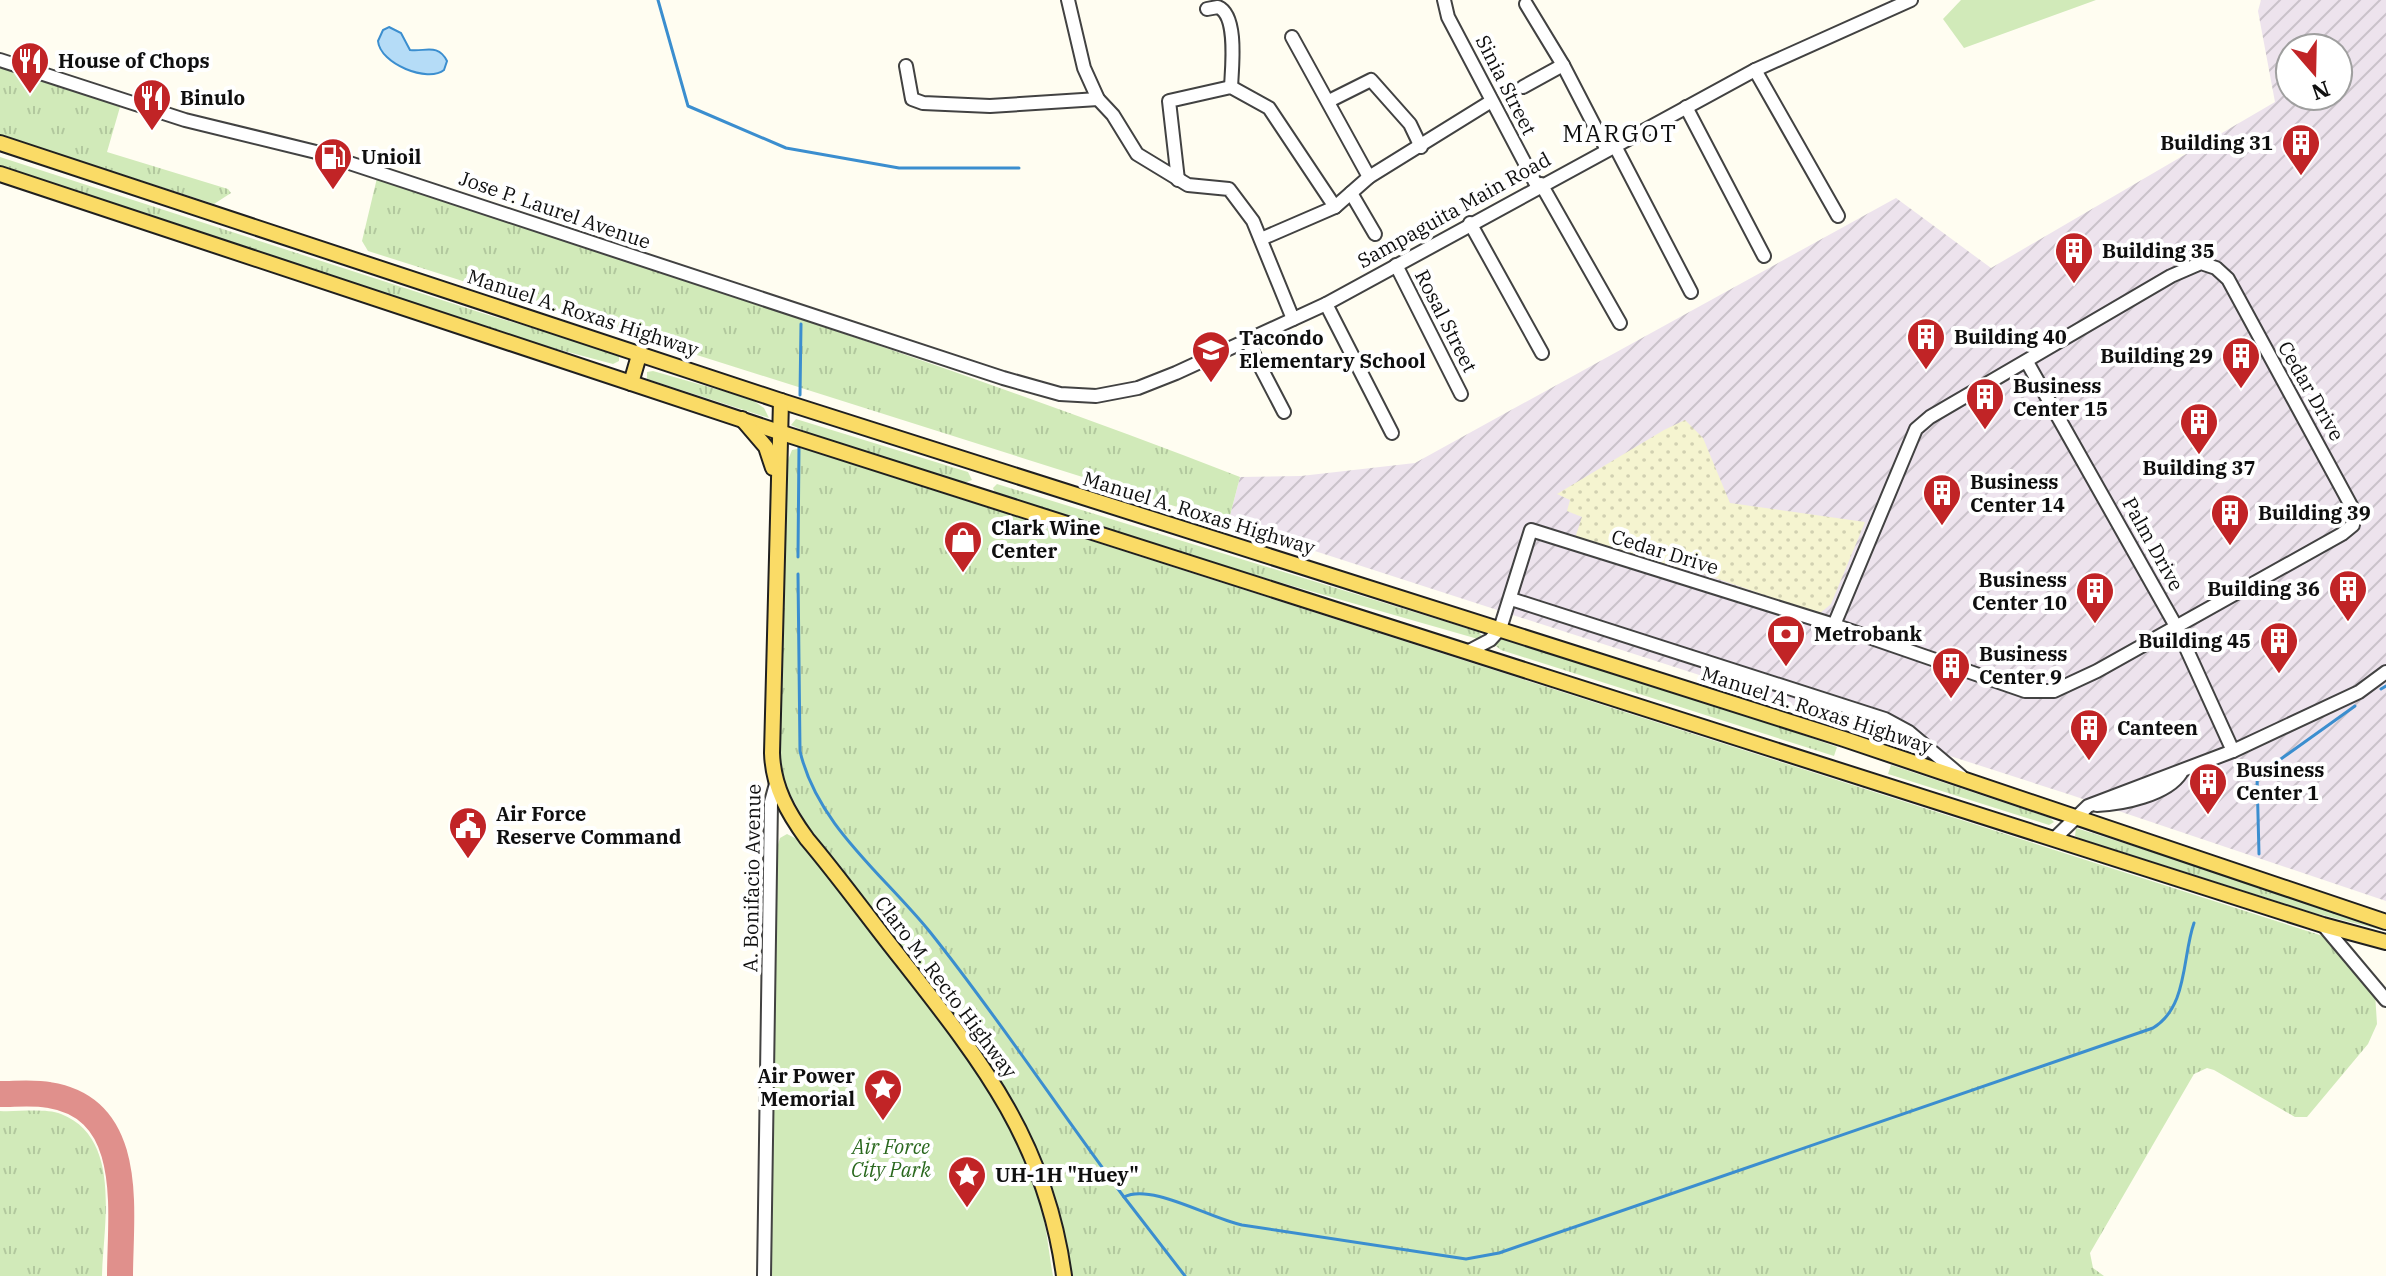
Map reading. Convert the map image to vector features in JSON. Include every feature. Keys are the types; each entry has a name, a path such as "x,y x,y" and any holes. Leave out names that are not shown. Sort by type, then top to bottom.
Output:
{"main road":[{"name":"Manuel A. Roxas Highway","path":"0,143 991,469 1964,779 2082,810 2386,922"},
{"path":"0,174 779,432 2323,925 2386,942"},
{"path":"631,383 640,352"},
{"name":"A. Bonifacio Avenue","path":"776,784 772,753 781,401"},
{"name":"A. Bonifacio Avenue","path":"742,418 766,447 777,482"},
{"path":"983,496 991,469"},
{"name":"Claro M. Recto Highway","path":"776,784 807,839 949,1020 1001,1093 1041,1182 1064,1276"},
{"path":"2318,899 2386,913"}],"street":[{"path":"1068,0 1084,68 1098,99 1113,115 1137,154 1188,185 1229,189 1261,239 1293,319"},
{"name":"Sinia Street","path":"1444,0 1448,17 1490,102 1620,323"},
{"name":"Sampaguita Main Road","path":"1096,396 1138,388 1326,304 1539,185 1755,70 1911,0"},
{"path":"1526,4 1691,292"},
{"path":"1207,9 1218,7 1228,16 1233,44 1231,87"},
{"path":"1292,37 1369,177"},
{"name":"Jose P. Laurel Avenue","path":"0,60 185,120 316,152 1003,378 1060,394 1096,396"},
{"path":"1523,87 1563,65"},
{"path":"906,66 912,99 923,103 1003,106 1098,99"},
{"path":"1755,70 1838,216"},
{"path":"1329,101 1371,80 1410,124 1421,147"},
{"path":"1178,180 1169,101 1231,87 1269,108 1335,207"},
{"path":"1261,239 1335,207 1369,177 1490,102"},
{"path":"1686,107 1764,256"},
{"path":"1351,193 1375,234"},
{"path":"1470,223 1542,353"},
{"name":"Cedar Drive","path":"1511,599 1531,530 2040,693 2054,691 2177,628 2353,525 2354,511 2228,279 2216,268 2201,263 2188,267 1930,417 1916,429 1834,625"},
{"name":"Rosal Street","path":"1396,265 1461,394"},
{"path":"1326,304 1392,433"},
{"path":"1247,341 1284,412"},
{"name":"Palm Drive","path":"2027,362 2177,628 2233,751"},
{"path":"1469,651 1484,644 1500,629 1511,599 1885,719 1909,732 1964,779"},
{"path":"2055,838 2082,810 2143,796 2175,781 2181,773 2359,692 2386,672"},
{"name":"A. Bonifacio Avenue","path":"764,1276 771,802 776,784"},
{"path":"2323,925 2386,1000"}],"shaded area":[{"path":"2261,0 2386,0 2386,901 2071,795 1228,523 1240,477 1301,476 1415,463 1896,198 1991,268 2274,103 2274,112 2354,112 2354,32 2274,32 2274,97 2258,11"}],"green space":[{"path":"1961,0 2096,0 1964,48 1943,19"},
{"path":"0,64 120,107 107,152 228,189 231,193 214,204 0,135"},
{"path":"0,157 609,351 619,356 619,361 613,364 523,340 0,166"},
{"path":"377,178 918,359 1240,477 1228,523 368,251 362,241"},
{"path":"653,371 751,399 764,408 769,418 647,379 647,372"},
{"path":"796,419 968,472 972,480 964,483 809,433 791,425"},
{"path":"1685,420 1703,438 1730,503 1865,522 1831,604 1819,614 1704,574 1574,541 1582,517 1567,511 1570,500 1557,494"},
{"path":"802,448 2323,936 2375,993 2377,1024 2368,1044 2307,1117 2295,1117 2214,1070 2207,1068 2194,1074 2090,1253 2093,1268 2104,1276 1069,1276 1040,1173 1009,1100 995,1076 818,845 784,783 780,755 788,460 792,450"},
{"path":"997,484 1479,632 1483,637 1478,639 1209,562 995,493 993,488"},
{"path":"1499,638 1697,698 1837,747 1834,756 1501,650 1492,643"},
{"path":"1891,765 2050,818 2054,822 2049,825 1888,774"},
{"path":"2076,828 2257,885 2386,931 2314,913 2081,839 2075,836"},
{"name":"Air Force City Park","path":"787,834 799,840 905,968 972,1061 1001,1109 1025,1159 1042,1210 1053,1276 770,1276 777,848 780,838"},
{"path":"0,1111 55,1112 81,1126 94,1142 105,1185 102,1276 0,1276"}],"water":[{"path":"389,27 401,33 410,50 440,52 447,61 444,70 417,73 387,57 378,41 383,30"}],"waterway":[{"path":"658,0 688,106 786,148 899,168 1019,168"},
{"path":"800,395 801,324"},
{"path":"798,557 799,446"},
{"path":"798,574 800,751 821,802 854,848 955,964 1124,1197 1149,1194 1242,1225 1466,1259 1499,1253 2153,1028 2164,1019 2178,995 2194,923"},
{"path":"2381,689 2386,686"},
{"path":"2259,854 2257,776 2355,706"},
{"path":"1124,1197 1185,1276"}],"taxiway":[{"path":"0,1094 49,1095 77,1104 97,1120 110,1142 118,1167 121,1195 120,1276"}],"place":[{"name":"House of Chops","path":"30,95"},
{"name":"Binulo","path":"152,132"},
{"name":"Building 31","path":"2301,177"},
{"name":"Unioil","path":"333,191"},
{"name":"Building 35","path":"2074,285"},
{"name":"Building 40","path":"1926,371"},
{"name":"Tacondo Elementary School","path":"1211,384"},
{"name":"Building 29","path":"2241,390"},
{"name":"Business Center 15","path":"1985,431"},
{"name":"Building 37","path":"2199,456"},
{"name":"Business Center 14","path":"1942,527"},
{"name":"Building 39","path":"2230,547"},
{"name":"Clark Wine Center","path":"963,574"},
{"name":"Building 36","path":"2348,623"},
{"name":"Business Center 10","path":"2095,625"},
{"name":"Metrobank","path":"1786,668"},
{"name":"Building 45","path":"2279,675"},
{"name":"Business Center 9","path":"1951,700"},
{"name":"Canteen","path":"2089,762"},
{"name":"Business Center 1","path":"2208,816"},
{"name":"Air Force Reserve Command","path":"468,860"},
{"name":"Air Power Memorial","path":"883,1122"},
{"name":"UH-1H \"Huey\"","path":"967,1209"}],"district":[{"name":"MARGOT","path":"1620,134"}]}
